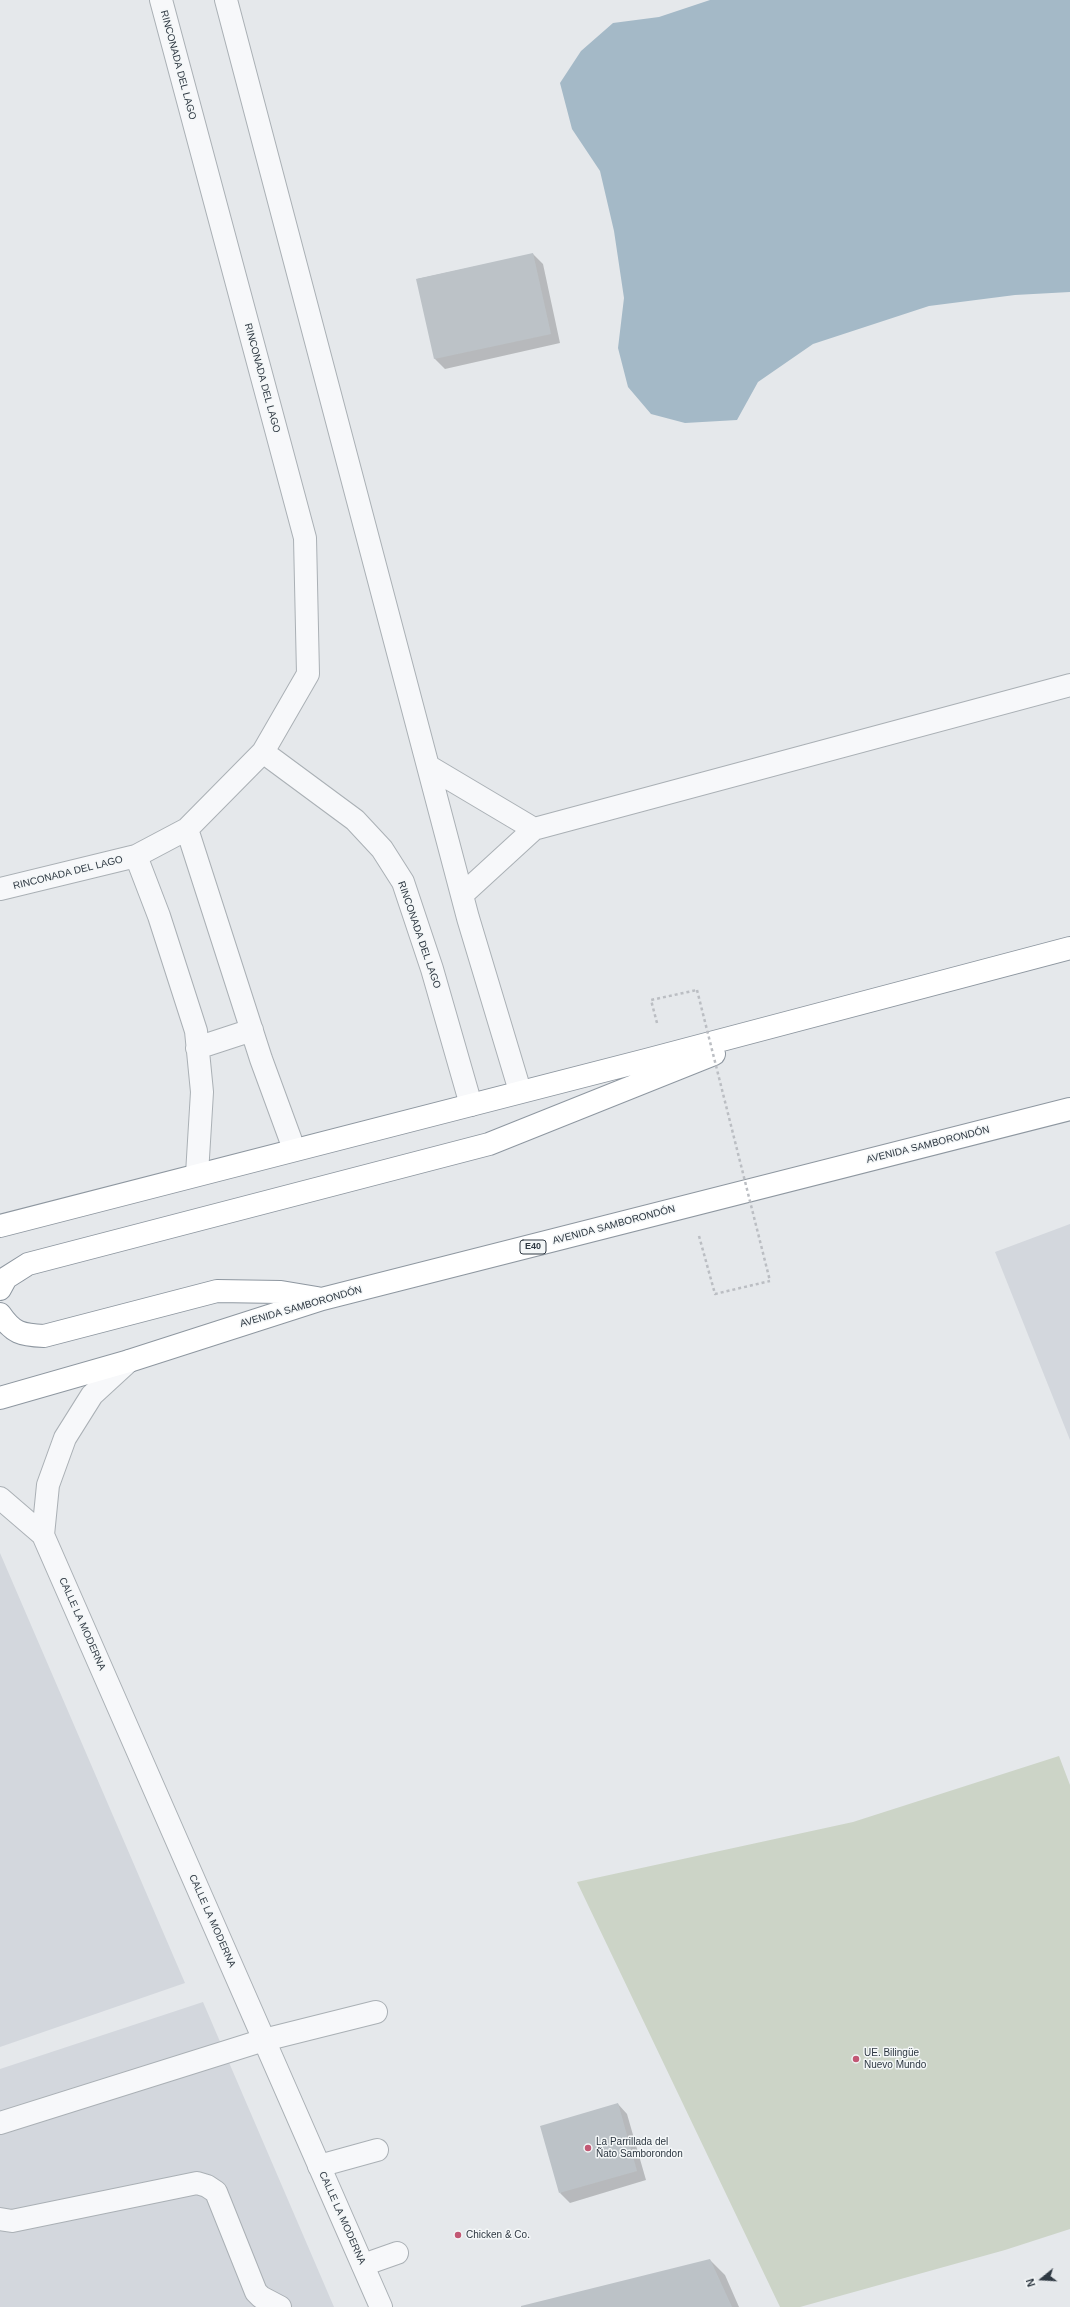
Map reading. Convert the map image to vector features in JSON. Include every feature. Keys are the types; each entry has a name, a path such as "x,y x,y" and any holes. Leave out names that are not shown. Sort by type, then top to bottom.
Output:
{"highway":[{"path":"0,1226 294,1149 471,1105 1070,948"},
{"path":"0,1289 6,1278 28,1264 489,1144 808,1017"},
{"name":"AVENIDA SAMBORONDÓN","path":"0,1398 129,1361 322,1299 643,1219 691,1204 1070,1109"},
{"path":"0,1314 9,1328 25,1336 44,1336 218,1291 281,1292 322,1299"}],"street":[{"name":"RINCONADA DEL LAGO","path":"0,889 136,856 187,829 263,752 308,674 305,538 161,0"},
{"path":"226,0 462,895 520,1091"},
{"path":"462,895 534,829 1070,685"},
{"name":"RINCONADA DEL LAGO","path":"263,752 355,820 382,849 403,882 432,968 471,1105"},
{"path":"428,766 534,829"},
{"path":"187,829 252,1030 294,1149"},
{"name":"RINCONADA DEL LAGO","path":"136,856 159,916 196,1031 202,1092 197,1174"},
{"path":"197,1048 252,1030"},
{"name":"CALLE LA MODERNA","path":"43,1535 48,1485 65,1438 92,1395 129,1361"},
{"name":"CALLE LA MODERNA","path":"0,1498 43,1535 381,2307"},
{"path":"0,2123 264,2040 376,2012"},
{"path":"319,2166 377,2150"},
{"path":"0,2219 12,2220 197,2183 207,2186 216,2192 252,2284 261,2298 280,2307"},
{"path":"363,2265 397,2253"}],"path":[{"path":"651,1000 697,990 770,1281 715,1294 691,1204"}],"shaded area":[{"path":"1070,1224 1070,1440 995,1252"},
{"path":"0,1553 185,1983 0,2047"},
{"name":"UE. Bilingüe Nuevo Mundo","path":"1059,1756 1070,1785 1070,2229 1005,2250 800,2307 780,2307 577,1882 853,1822"},
{"path":"203,2002 334,2307 0,2307 0,2069"}],"water":[{"path":"710,0 1070,0 1070,292 1015,295 929,306 813,344 758,382 737,420 685,423 651,414 628,387 618,348 624,298 614,231 600,171 572,129 560,83 581,51 613,23 659,17"}],"building":[{"path":"533,253 551,334 434,359 416,279"},
{"name":"La Parrillada del Ñato Samborondon","path":"618,2103 637,2171 559,2193 540,2126"},
{"path":"710,2259 732,2307 521,2307 521,2306"}],"place":[{"name":"UE. Bilingüe Nuevo Mundo","path":"856,2059"},
{"name":"La Parrillada del Ñato Samborondon","path":"588,2148"},
{"name":"Chicken & Co.","path":"458,2235"}]}
